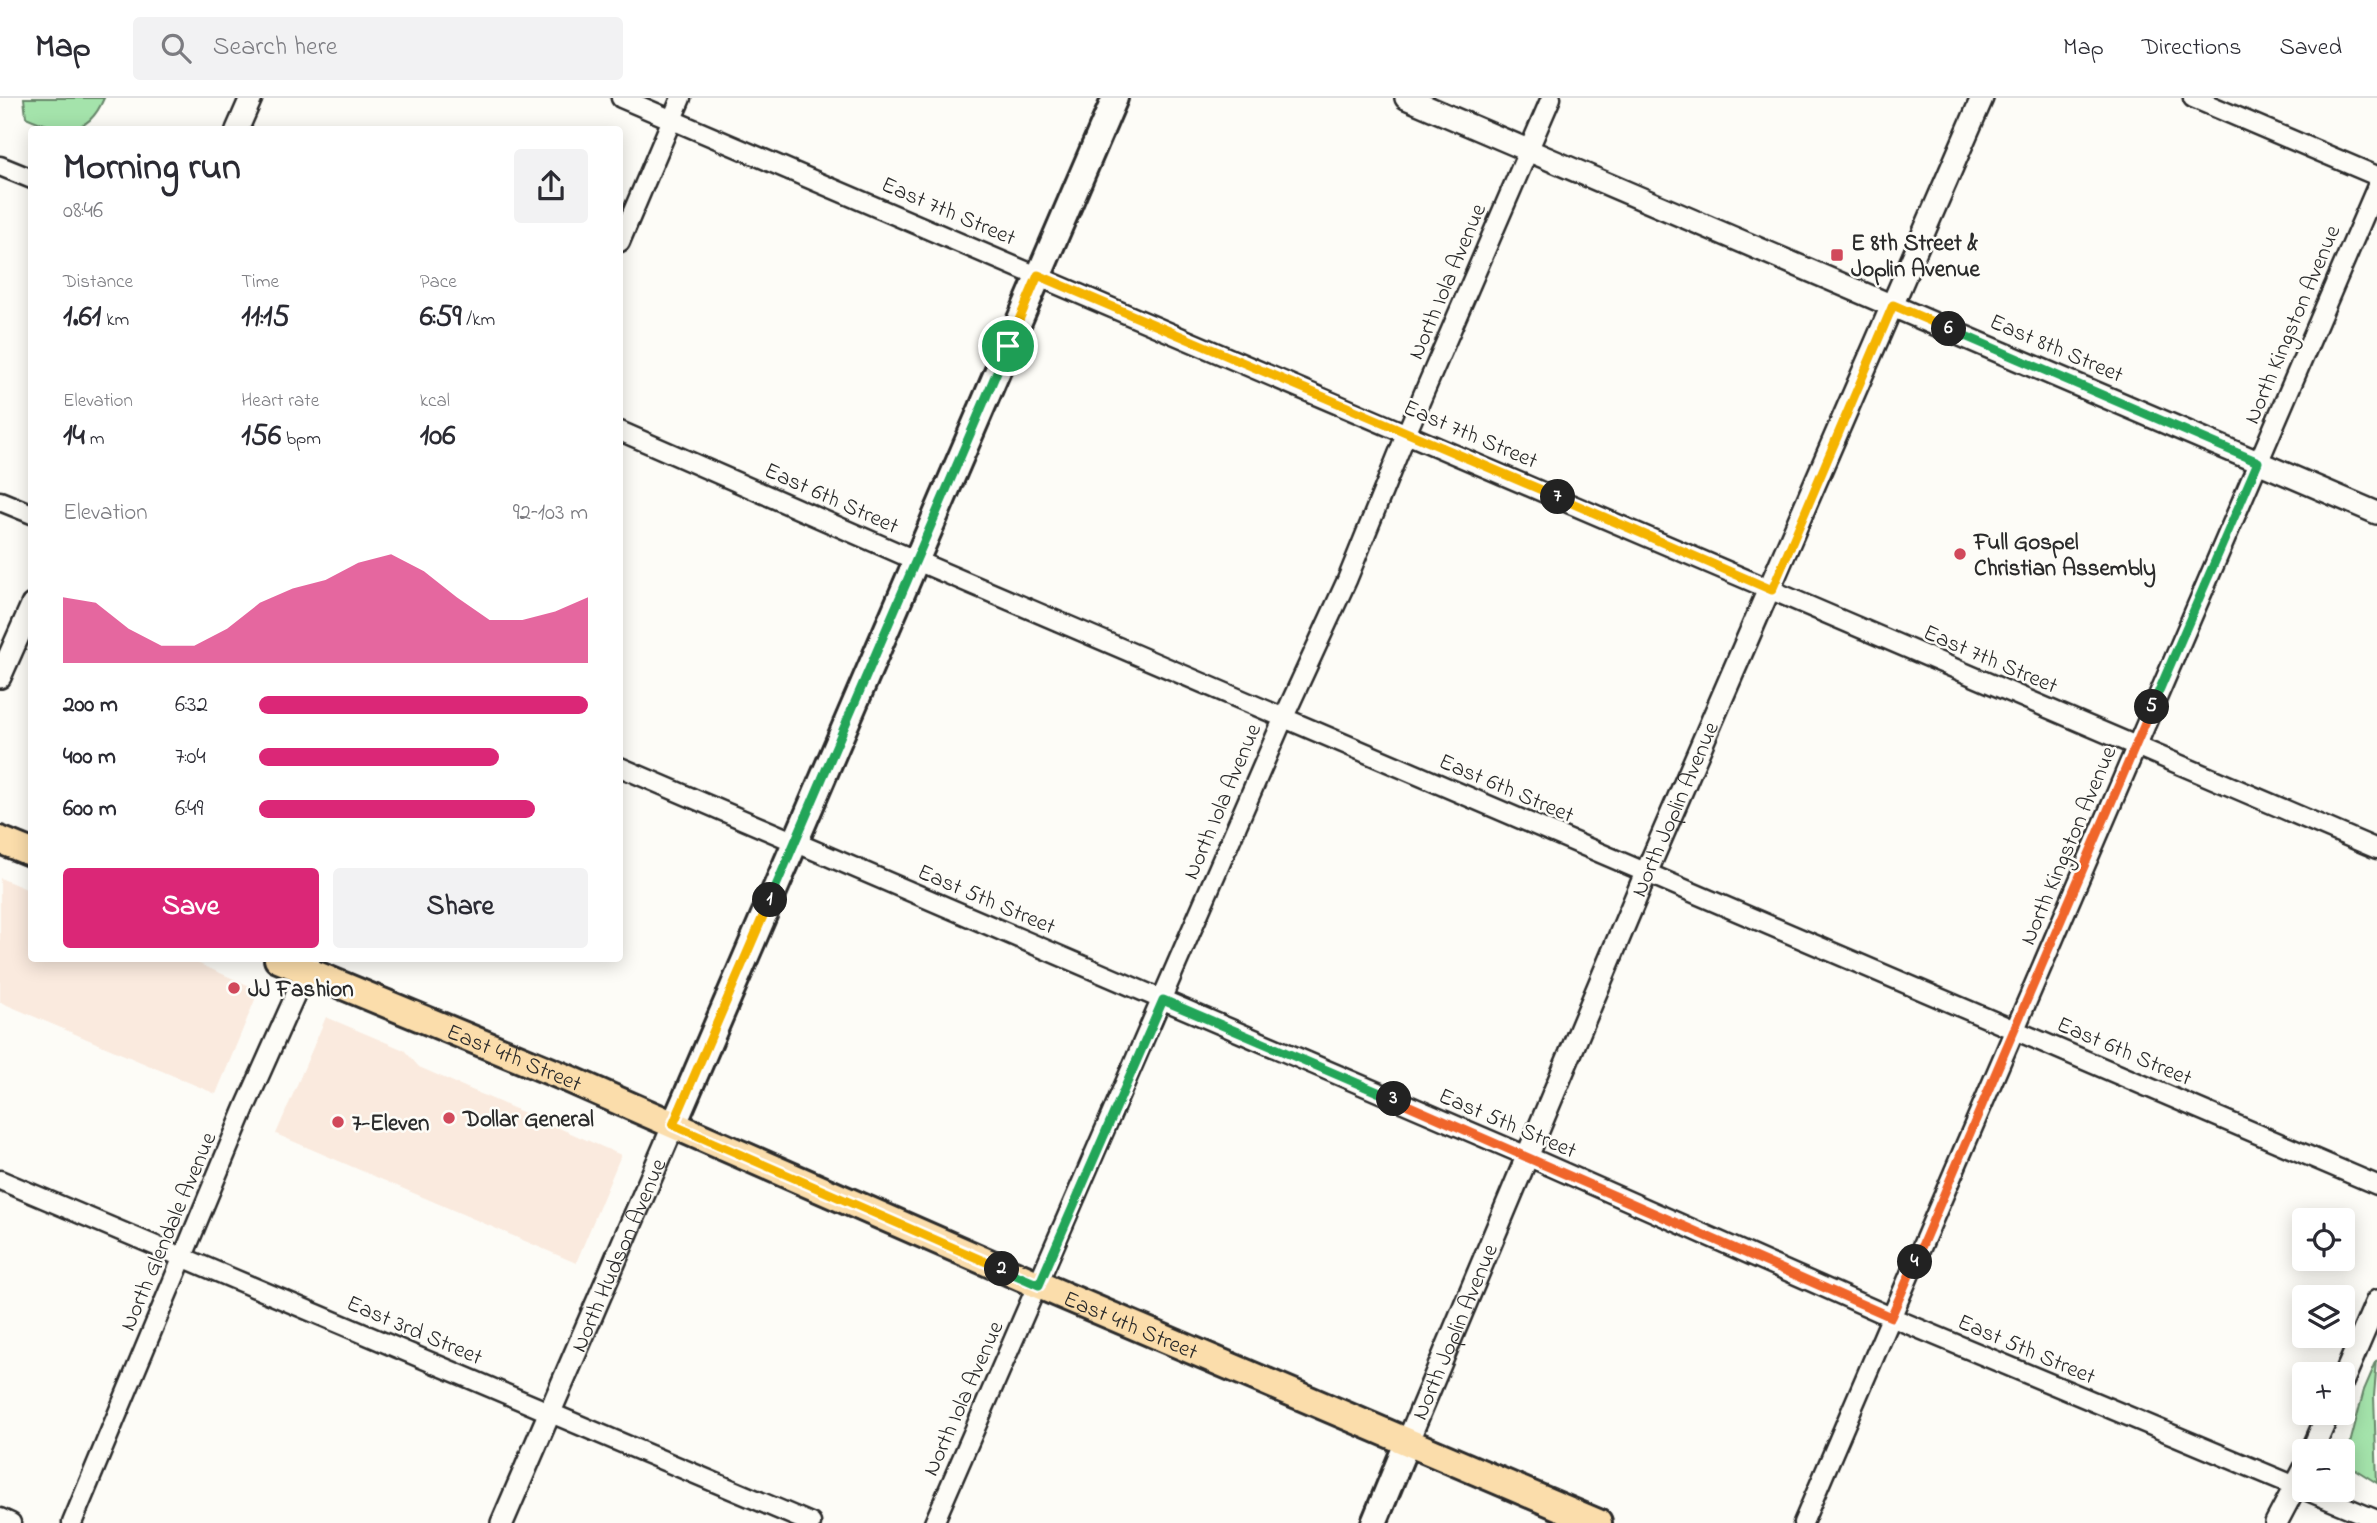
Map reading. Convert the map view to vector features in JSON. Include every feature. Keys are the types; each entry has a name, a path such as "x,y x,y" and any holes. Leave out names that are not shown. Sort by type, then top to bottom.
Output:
{"main road":[{"name":"North Hudson Avenue","path":"676,1120 1115,98"},
{"path":"0,840 28,851"},
{"name":"East 4th Street","path":"308,965 676,1120 1039,1285 1598,1523"},
{"name":"North Joplin Avenue","path":"1374,1523 1407,1443"}],"street":[{"path":"239,126 251,98"},
{"name":"East 7th Street","path":"621,98 2377,849"},
{"path":"623,235 681,98"},
{"name":"East 8th Street","path":"1406,98 2377,513"},
{"name":"North Iola Avenue","path":"934,1523 1284,717 1347,580 1407,432 1551,98"},
{"name":"North Joplin Avenue","path":"1407,1443 1646,873 1772,590 1982,98"},
{"path":"2193,98 2377,176"},
{"path":"0,166 28,177"},
{"name":"North Kingston Avenue","path":"1803,1523 2377,187"},
{"name":"East 6th Street","path":"623,432 917,561 2377,1185"},
{"path":"0,501 28,512"},
{"path":"0,677 28,614"},
{"name":"East 5th Street","path":"623,768 1527,1156 1891,1317 2292,1473"},
{"name":"North Glendale Avenue","path":"72,1523 308,965"},
{"name":"North Hudson Avenue","path":"502,1523 676,1120"},
{"name":"East 3rd Street","path":"0,1180 811,1523"},
{"path":"2351,1362 2377,1301"},
{"path":"2276,1523 2292,1494"},
{"name":"East 5th Street","path":"2345,1502 2377,1520"},
{"path":"0,1518 11,1523"}],"shaded area":[{"path":"0,878 28,890 28,962 195,962 259,990 216,1094 0,1002"},
{"path":"326,1017 404,1050 419,1067 621,1155 576,1263 276,1134"}],"green space":[{"path":"24,98 104,98 97,111 81,126 50,126 26,117"},
{"path":"2377,1360 2374,1396 2377,1483 2355,1469 2355,1439 2351,1439 2364,1390"}],"place":[{"name":"E 8th Street & Joplin Avenue","path":"1837,255"},
{"name":"Full Gospel Christian Assembly","path":"1960,554"},
{"name":"JJ Fashion","path":"234,988"},
{"name":"Dollar General","path":"449,1118"},
{"name":"7-Eleven","path":"338,1122"}],"route":[{"path":"1038,275 1772,590 1893,305 2258,462 1891,1317 1527,1156 1163,1000 1039,1285 673,1125 1008,346 1038,275"}]}
